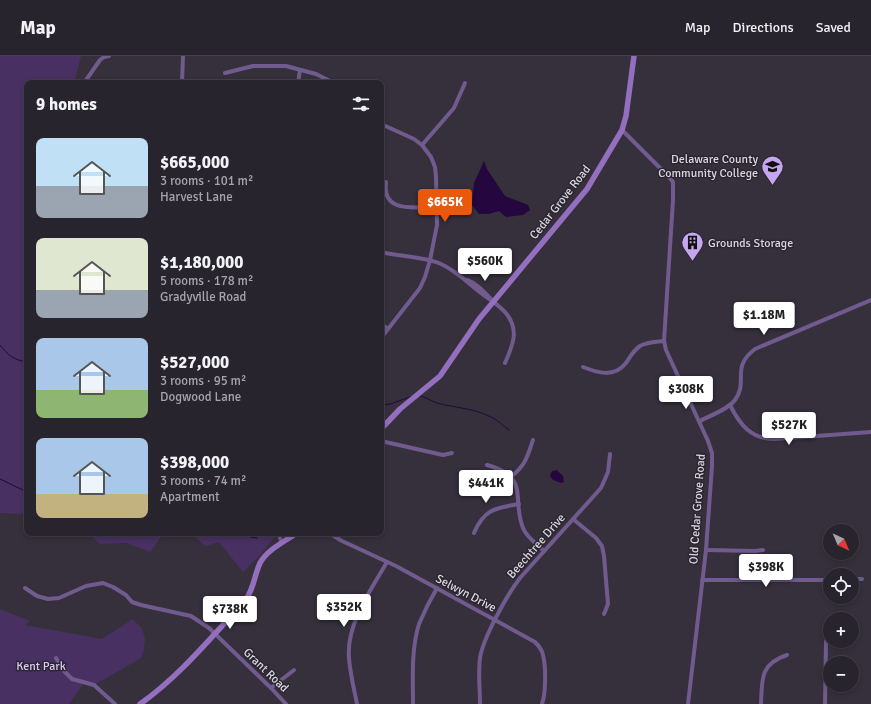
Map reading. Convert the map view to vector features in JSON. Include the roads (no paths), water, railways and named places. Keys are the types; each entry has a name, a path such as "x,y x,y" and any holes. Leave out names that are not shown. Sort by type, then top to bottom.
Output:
{"street":[{"path":"86,80 100,60 109,56"},
{"path":"182,80 183,56"},
{"name":"Cedar Grove Road","path":"384,426 400,409 440,376 468,333 587,189 622,130 626,116 634,56"},
{"path":"224,73 253,66 286,66 316,74 328,80"},
{"path":"298,80 300,70"},
{"path":"422,146 454,108 465,83"},
{"path":"384,125 414,139 431,157 435,167 436,177 437,225 430,260 420,288 384,334"},
{"name":"Old Cedar Grove Road","path":"622,130 665,172 673,182 674,200 663,334 668,354 700,421 711,448 712,458 706,550 688,704"},
{"path":"386,182 386,197 398,206 436,207"},
{"path":"384,252 430,260 441,264 465,280 473,282 486,293 505,312 513,328 513,343 505,363"},
{"path":"700,421 730,405 736,398 741,384 740,372 743,362 755,349 871,300"},
{"path":"384,326 388,329"},
{"path":"583,367 598,373 615,371 622,367 634,351 640,346 664,341"},
{"path":"730,405 743,426 752,433 763,438 776,439 871,432"},
{"path":"511,477 523,466 527,459 533,440"},
{"path":"384,442 443,455 452,453"},
{"name":"Beechtree Drive","path":"480,704 481,655 484,641 515,585 601,488 606,480 610,454"},
{"path":"487,465 501,470 511,477 516,487 521,520 525,532 544,551"},
{"path":"474,533 478,522 490,511 497,508 519,504"},
{"path":"573,519 596,538 602,546 608,604 604,614"},
{"path":"279,536 282,543"},
{"path":"140,704 161,687 215,634 249,596 263,558 292,536"},
{"name":"Selwyn Drive","path":"333,536 342,542 387,562 437,588 535,642 541,650 544,661 544,696 542,704"},
{"path":"706,550 763,550"},
{"path":"357,704 349,658 351,632 359,612 387,562"},
{"path":"702,580 823,580"},
{"name":"Grant Road","path":"25,588 37,596 48,599 59,598 86,586 103,583 126,595 132,602 191,616 199,620 215,634 286,704"},
{"path":"413,704 413,664 416,637 425,611 437,588"},
{"path":"825,704 826,648"},
{"path":"761,704 764,671 773,661 787,655"},
{"path":"56,658 64,671 72,679 94,685 115,704"},
{"path":"271,688 294,670"}],"waterway":[{"path":"0,345 11,356 24,361"},
{"path":"384,405 413,396"},
{"path":"420,396 437,403 485,414 509,430"},
{"path":"0,479 24,491"},
{"path":"248,536 257,538"}],"place":[{"name":"Delaware County Community College","path":"773,186"},
{"name":"Grounds Storage","path":"693,262"}],"park label":[{"name":"Kent Park","path":"41,666"}]}
